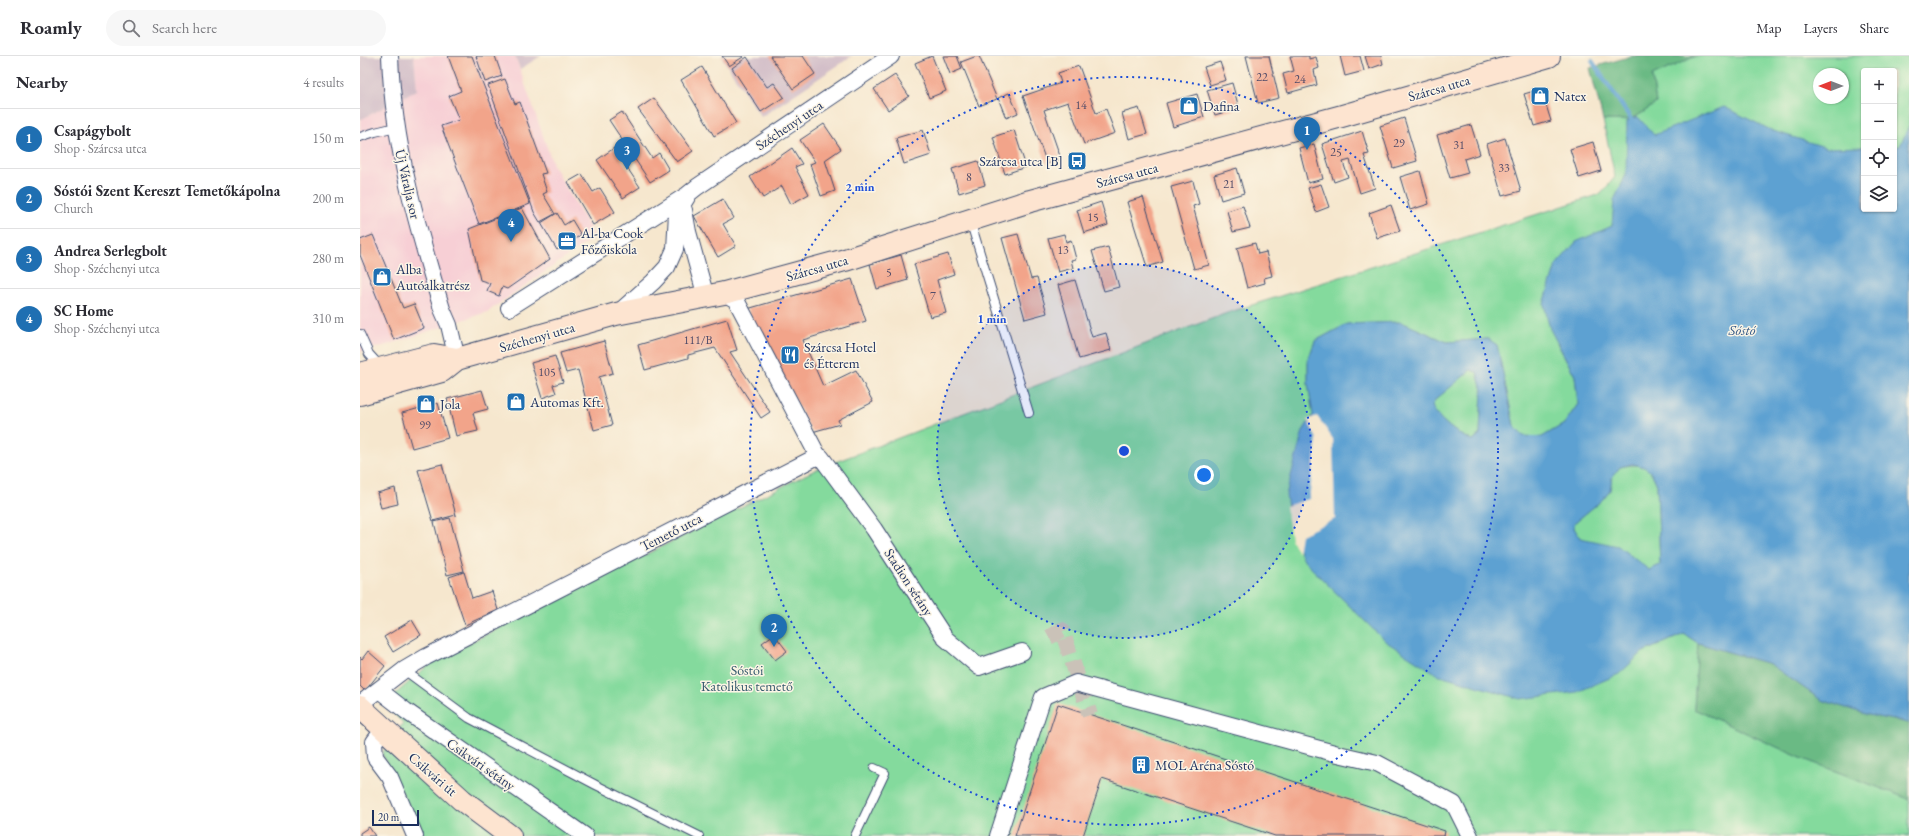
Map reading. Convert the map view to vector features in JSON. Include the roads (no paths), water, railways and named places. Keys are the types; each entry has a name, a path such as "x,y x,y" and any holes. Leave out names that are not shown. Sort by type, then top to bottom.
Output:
{"main road":[{"name":"Szárcsa utca","path":"715,295 845,260 1030,201 1342,116 1548,56"},
{"name":"Széchenyi utca","path":"360,394 442,371 457,359 616,314 715,295"},
{"name":"Széchenyi utca","path":"369,371 434,355 457,359"},
{"name":"Csikvári út","path":"360,707 383,730 462,800 510,836"}],"street":[{"name":"Új Váralja sor","path":"390,56 396,127 411,202 442,309 444,326 457,359"},
{"name":"Széchenyi utca","path":"509,308 687,195 891,56"},
{"name":"Széchenyi utca","path":"616,314 653,282 667,267 675,249 677,213 687,195"},
{"path":"687,195 684,212 715,295 736,300 818,456"},
{"name":"Stadion sétány","path":"818,456 874,529 945,638 979,666 1022,652"},
{"name":"Temető utca","path":"360,704 404,670 818,456"},
{"path":"998,836 1043,697 1076,683 1338,754 1378,763 1454,804 1470,836"},
{"name":"Csikvári sétány","path":"379,690 406,711 585,836"},
{"path":"383,730 374,742 374,757 390,778 415,836"}],"lane":[{"path":"360,137 396,127"},
{"path":"964,222 973,230 1029,413"},
{"path":"360,334 369,371"},
{"path":"364,346 369,354 369,371"},
{"path":"404,670 469,718 550,761 699,836"},
{"path":"855,836 885,773 874,768"}],"water":[{"name":"Sóstó","path":"1724,107 1773,131 1828,148 1861,147 1861,212 1897,212 1897,146 1900,146 1909,126 1909,723 1869,715 1821,700 1770,664 1698,643 1684,634 1643,652 1619,674 1577,692 1520,699 1437,674 1385,641 1306,563 1293,539 1286,495 1303,431 1313,415 1308,384 1308,360 1315,341 1347,324 1401,322 1447,342 1488,339 1497,345 1514,426 1523,436 1542,437 1564,424 1578,404 1575,376 1550,329 1544,304 1556,265 1576,242 1612,226 1614,200 1626,175 1627,121 1638,117 1654,135","holes":["1471,370 1477,372 1482,390 1480,434 1473,440 1456,432 1438,416 1432,406 1435,400","1632,464 1642,466 1651,473 1657,485 1660,565 1649,570 1618,546 1580,538 1574,528 1574,523 1602,500 1610,490 1612,477 1620,467"]}],"waterway":[{"path":"1592,61 1631,119"}],"tunnel":[{"path":"1049,637 1062,630 1090,715"}],"place":[{"name":"Natex","path":"1540,96"},
{"name":"Dafina","path":"1189,106"},
{"name":"Csapágybolt","path":"1307,150"},
{"name":"Szárcsa utca [B]","path":"1077,161"},
{"name":"Andrea Serlegbolt","path":"627,170"},
{"name":"Al-ba Cook Főzőiskola","path":"567,241"},
{"name":"SC Home","path":"511,242"},
{"name":"Alba Autóalkatrész","path":"382,277"},
{"name":"Szárcsa Hotel és Étterem","path":"790,355"},
{"name":"Automas Kft.","path":"516,402"},
{"name":"Jola","path":"426,404"},
{"name":"Sóstói Szent Kereszt Temetőkápolna","path":"774,647"},
{"name":"MOL Aréna Sóstó","path":"1141,765"}],"park label":[{"name":"Sóstói Katolikus temető","path":"747,678"}]}
